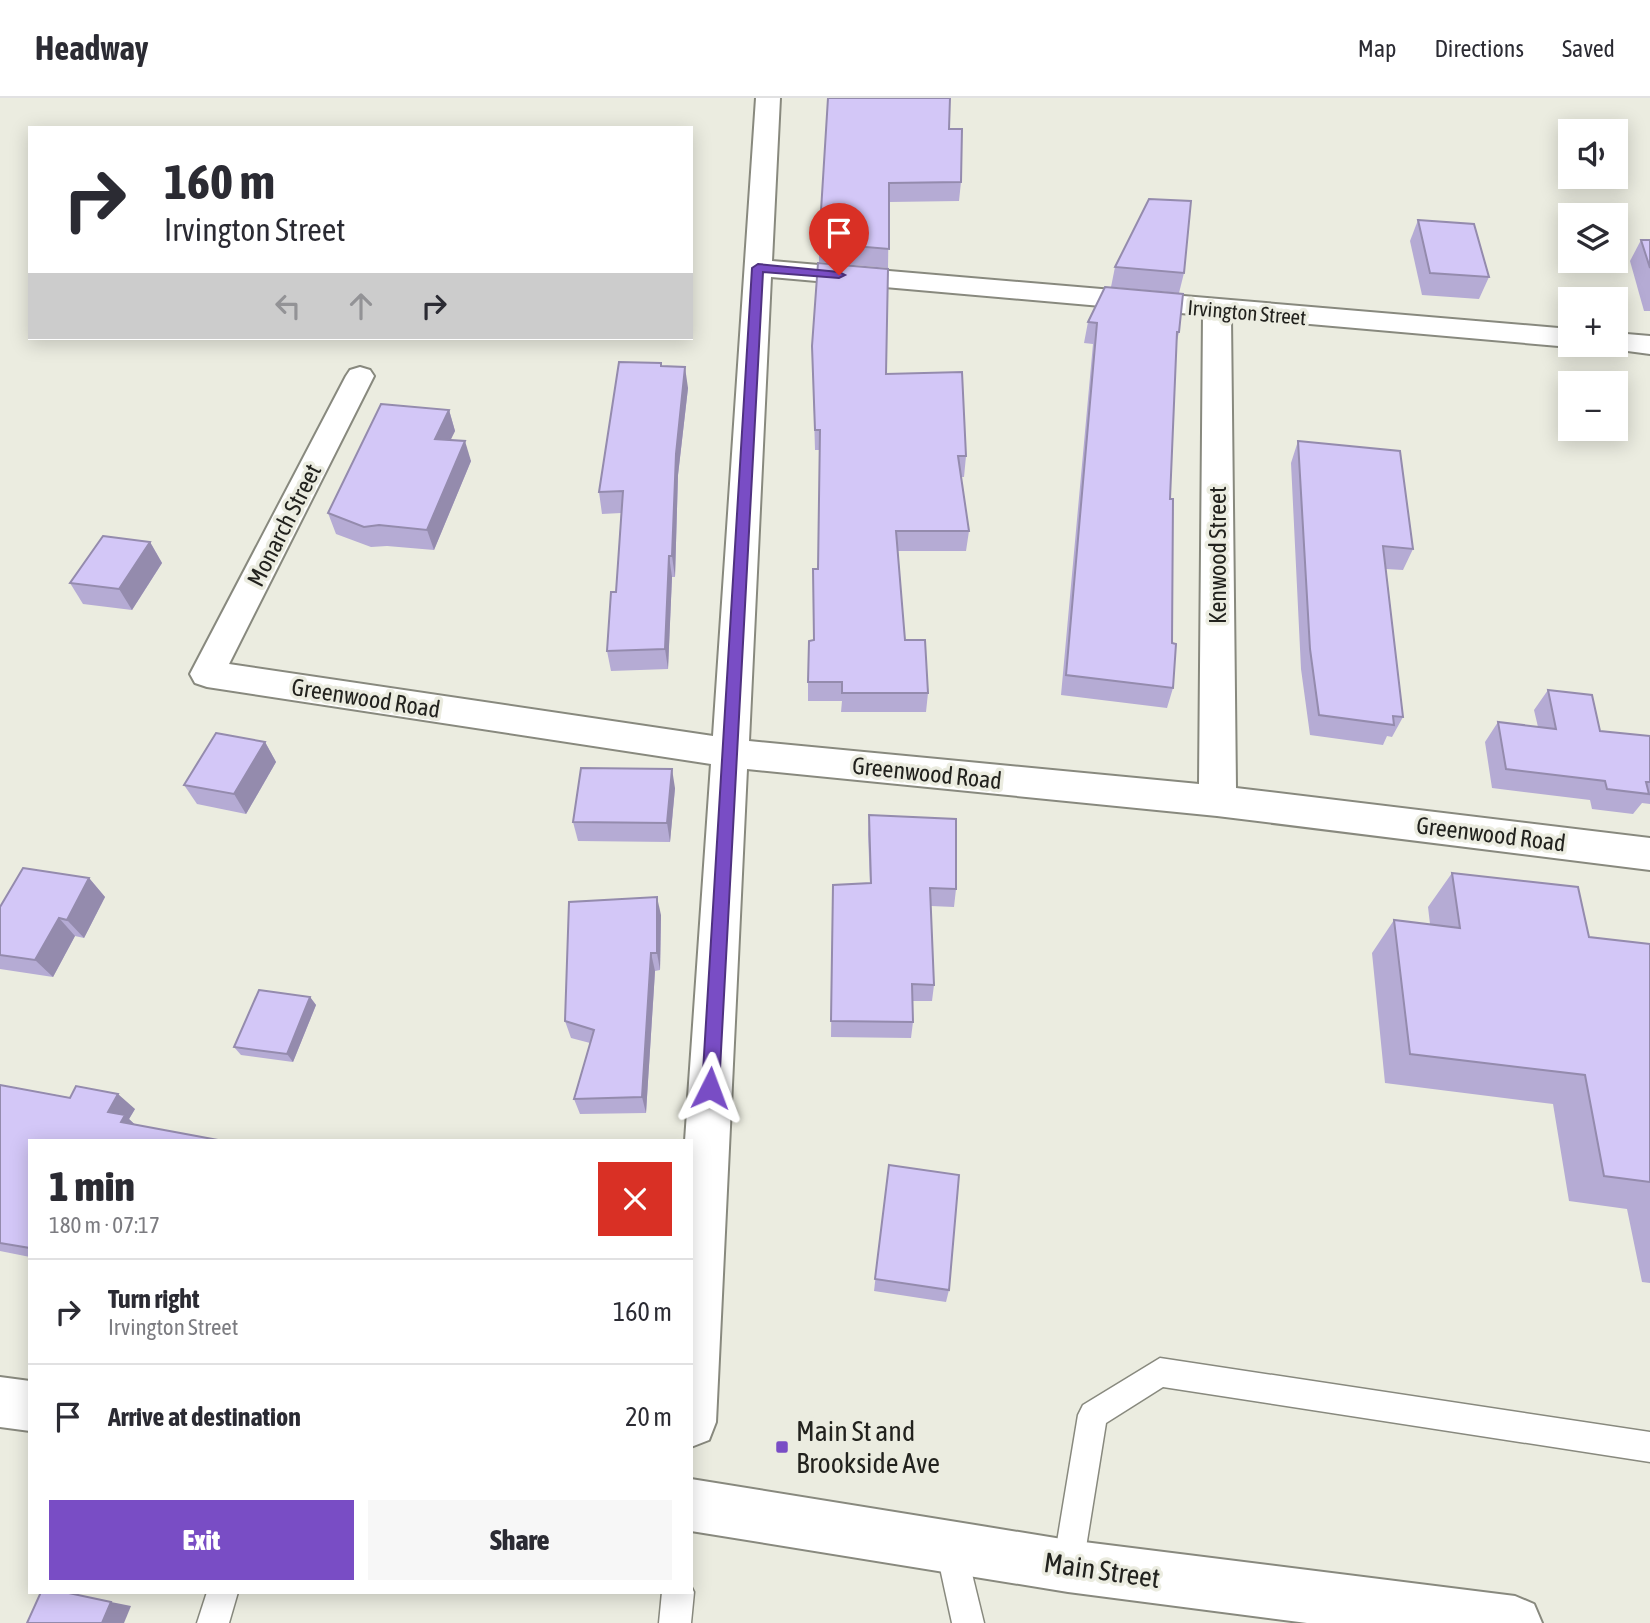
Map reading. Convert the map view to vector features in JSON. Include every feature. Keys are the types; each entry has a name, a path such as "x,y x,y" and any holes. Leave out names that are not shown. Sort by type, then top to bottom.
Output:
{"street":[{"path":"693,1388 768,98"},
{"name":"Irvington Street","path":"758,268 1217,310 1558,337"},
{"name":"Kenwood Street","path":"1217,310 1217,801"},
{"path":"1628,343 1650,345"},
{"name":"Monarch Street","path":"207,674 360,376"},
{"name":"Greenwood Road","path":"207,674 730,753 1217,801 1650,854"},
{"path":"0,1402 28,1406"},
{"name":"Main Street","path":"693,1505 1068,1566 1515,1623"}],"lane":[{"path":"1068,1566 1093,1415 1160,1372 1650,1447"},
{"path":"950,1545 968,1623"},
{"path":"212,1623 222,1594"},
{"path":"675,1623 678,1594"}],"building":[{"path":"828,98 950,98 949,129 962,129 961,182 889,183 889,249 819,243"},
{"path":"1149,199 1191,201 1184,273 1115,267"},
{"path":"1418,220 1474,224 1489,277 1430,273"},
{"path":"1641,240 1650,240 1650,268"},
{"path":"818,263 888,269 886,374 962,372 966,456 958,456 969,531 896,531 905,640 925,640 928,693 842,693 842,682 808,682 809,641 814,640 813,569 818,569 820,430 815,430 812,346"},
{"path":"1105,287 1183,294 1177,332 1170,499 1173,499 1172,643 1176,644 1173,688 1066,675 1097,323 1088,322"},
{"path":"619,362 661,363 661,366 685,367 676,454 665,649 607,651 611,592 616,592 623,491 599,492"},
{"path":"381,404 449,410 435,439 465,441 427,530 379,525 364,527 328,513"},
{"path":"1298,441 1400,451 1413,549 1383,546 1403,717 1393,716 1394,725 1319,715 1310,649"},
{"path":"103,536 150,542 119,589 70,583"},
{"path":"1548,690 1592,695 1600,731 1650,736 1650,782 1646,782 1649,794 1607,789 1605,781 1506,769 1498,722 1556,729"},
{"path":"216,733 265,742 234,794 184,785"},
{"path":"581,768 672,769 667,823 573,822"},
{"path":"869,815 956,819 956,889 930,888 934,985 912,984 913,1022 831,1021 833,885 871,883"},
{"path":"23,868 89,878 67,920 59,918 35,960 0,955 0,907"},
{"path":"1452,873 1578,887 1589,937 1650,944 1650,1182 1604,1176 1585,1075 1410,1054 1394,920 1460,928"},
{"path":"657,897 657,953 651,953 642,1097 574,1099 594,1030 565,1021 569,902"},
{"path":"259,990 310,997 287,1054 234,1047"},
{"path":"0,1085 70,1098 76,1086 118,1094 108,1112 125,1115 121,1122 213,1139 28,1139 28,1248 0,1243"},
{"path":"889,1165 959,1175 949,1290 875,1279"},
{"path":"40,1594 73,1594 111,1602 102,1623 27,1623"}],"place":[{"name":"Main St and Brookside Ave","path":"782,1447"}],"route":[{"path":"710,1088 758,268 839,275"}]}
